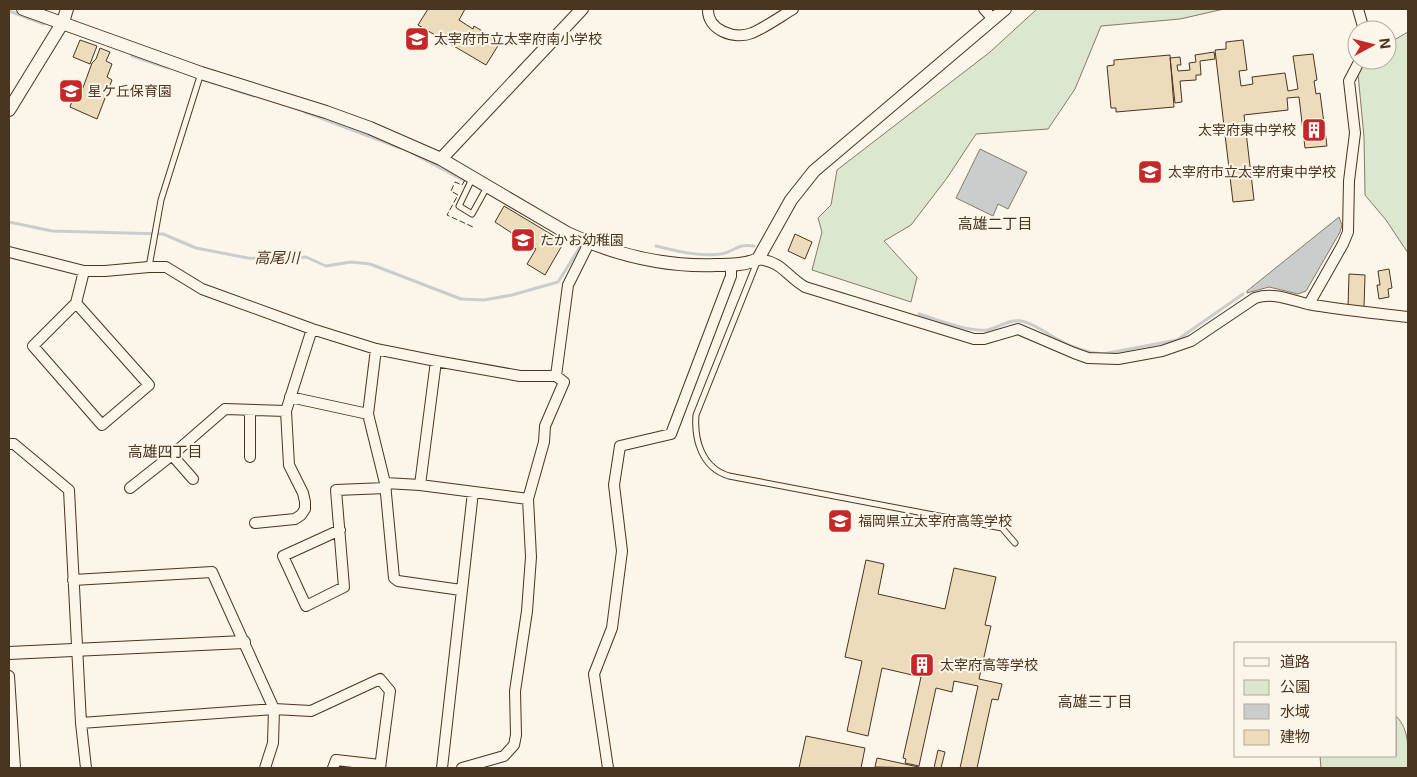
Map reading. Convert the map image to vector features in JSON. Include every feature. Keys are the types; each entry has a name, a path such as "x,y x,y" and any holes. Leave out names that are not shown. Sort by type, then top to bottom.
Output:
{"street":[{"path":"23,9 201,73 326,112 370,128 441,159 566,233 588,242 648,260 689,266 731,265 758,259 777,264 795,281 805,287 974,339 984,339 1018,329 1088,358 1118,359 1162,351 1191,341 1255,298 1264,295 1273,295 1309,304 1408,317"},
{"path":"9,110 63,22 67,9"},
{"path":"441,159 582,9"},
{"path":"708,9 712,25 723,32 751,34 793,9"},
{"path":"984,9 993,19"},
{"path":"758,259 791,200 814,171 1005,9"},
{"path":"1309,304 1348,232 1350,181 1355,133 1349,81 1355,70"},
{"path":"556,376 568,285 588,242"},
{"path":"9,252 84,271 166,267 202,289 312,329 376,348 520,376 556,376 564,382 545,426 544,442 528,499 531,557 527,611 515,691 516,735 514,745 504,756 462,768"},
{"path":"608,768 594,674 612,628 622,551 614,485 620,446 671,434 731,276 731,265"},
{"path":"76,303 149,385 102,425 33,346 76,303 84,271"},
{"path":"254,523 295,519 302,515 304,509 303,493 289,465 286,411 312,329"},
{"path":"376,348 368,414 385,485 394,578 398,581 461,590"},
{"path":"420,485 436,361"},
{"path":"290,397 368,414"},
{"path":"130,488 225,409 286,411"},
{"path":"250,410 250,457"},
{"path":"9,444 14,444 69,490 76,650 86,768"},
{"path":"172,455 193,479"},
{"path":"340,530 283,556 306,606 344,587 340,530 336,490 385,485 420,485 528,499"},
{"path":"442,768 473,492"},
{"path":"73,580 212,572 274,709 273,743 265,768"},
{"path":"9,653 244,642"},
{"path":"9,676 15,768"},
{"path":"81,724 274,709 311,711 380,679 390,691 380,767 336,760 334,768"}],"lane":[{"path":"149,267 161,200 201,73"},
{"path":"472,178 459,206 472,214 488,186"},
{"path":"758,259 696,415 695,430 698,442 708,463 721,473 729,476 1002,528 1015,543"}],"green space":[{"path":"1037,9 1224,9 1180,19 1101,26 1075,89 1048,129 976,134 947,178 911,225 884,241 917,277 911,302 812,270 822,232 818,218 831,205 837,170 990,52"},
{"path":"1408,32 1408,253 1386,220 1365,195 1364,137 1358,74 1361,70 1397,70 1397,38"},
{"path":"1397,717 1401,722 1406,734 1408,747 1408,768 1321,768 1320,757 1397,757"}],"water":[{"path":"980,149 1027,172 1008,209 998,204 993,216 956,198"},
{"path":"1339,217 1342,225 1340,232 1306,291 1298,294 1269,287 1247,293 1247,291"}],"building":[{"path":"428,9 465,9 459,20 473,29 474,26 494,38 493,40 499,44 486,65 418,25"},
{"path":"80,40 97,46 90,64 73,57"},
{"name":"太宰府東中学校","path":"1243,40 1247,70 1239,71 1241,86 1253,84 1252,77 1285,73 1288,91 1298,89 1293,56 1313,54 1317,80 1314,81 1316,94 1320,93 1327,146 1305,148 1299,97 1287,98 1288,110 1244,115 1254,200 1233,202 1215,50 1226,49 1226,42"},
{"path":"100,48 110,52 106,61 112,64 107,77 112,80 97,119 70,107 73,98 71,96 74,90 81,93 92,63 96,59"},
{"path":"1214,52 1215,59 1200,61 1201,75 1196,75 1196,80 1180,81 1182,102 1175,103 1170,58 1180,57 1181,65 1177,65 1178,71 1190,70 1189,63 1196,62 1195,55"},
{"path":"1170,55 1174,107 1116,112 1116,108 1111,108 1107,66 1114,65 1114,60"},
{"path":"504,206 564,242 545,275 527,264 536,249 495,222"},
{"path":"795,234 812,242 805,259 788,251"},
{"path":"1389,269 1392,288 1388,289 1389,297 1379,299 1378,271"},
{"path":"1349,274 1365,275 1364,307 1348,307"},
{"name":"太宰府高等学校","path":"866,560 884,564 878,594 945,609 954,568 996,577 985,625 991,626 979,679 1002,684 998,700 992,699 977,768 960,768 978,686 954,681 952,692 936,688 919,766 905,763 906,759 903,758 921,677 882,668 868,736 847,731 862,661 845,657"},
{"path":"806,736 865,748 861,768 799,768"},
{"path":"938,750 945,752 941,768 934,768"},
{"path":"877,758 923,768 875,767"}],"waterway":[{"path":"9,11 44,24"},
{"path":"132,56 168,68"},
{"path":"232,89 254,96"},
{"path":"305,112 400,148"},
{"path":"412,153 463,180"},
{"name":"高尾川","path":"9,222 52,231 163,234 196,248 248,258 278,259 306,257 326,266 351,262 370,264 461,299 484,300 512,295 558,282 580,247"},
{"path":"656,246 705,255 726,253 748,245 754,246"},
{"path":"919,314 953,325 979,330 991,329 1012,321 1026,322 1064,343 1103,354 1177,340 1243,294"}],"fence":[{"path":"465,180 462,185 455,182 451,191 458,195 447,215 473,227"}],"place":[{"name":"太宰府市立太宰府南小学校","path":"417,39"},
{"name":"星ケ丘保育園","path":"71,91"},
{"name":"太宰府東中学校","path":"1314,130"},
{"name":"太宰府市立太宰府東中学校","path":"1150,172"},
{"name":"たかお幼稚園","path":"523,240"},
{"name":"福岡県立太宰府高等学校","path":"840,521"},
{"name":"太宰府高等学校","path":"922,665"}],"district":[{"name":"高雄二丁目","path":"995,224"},
{"name":"高雄四丁目","path":"165,452"},
{"name":"高雄三丁目","path":"1095,702"}]}
